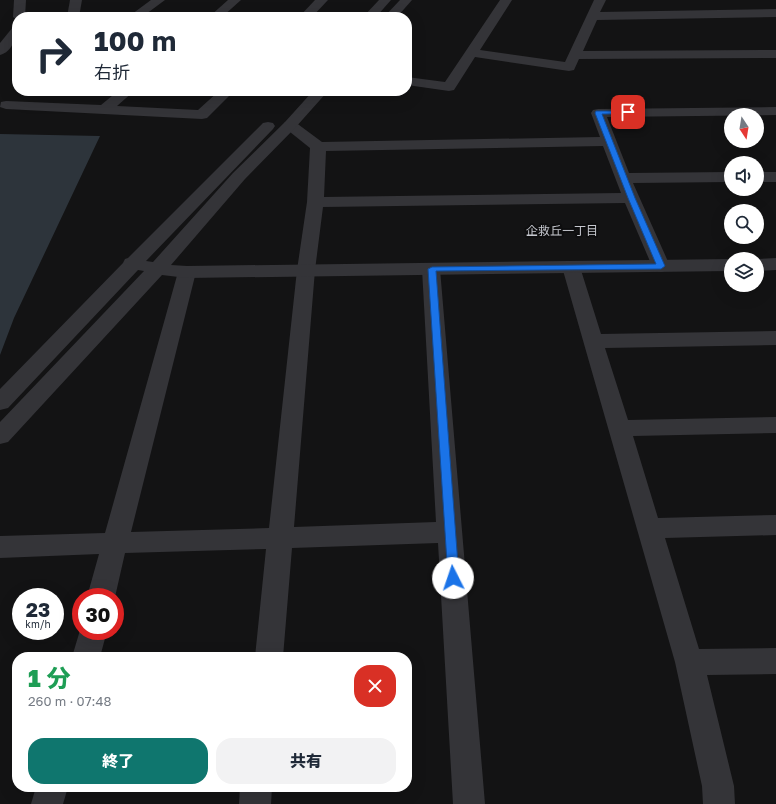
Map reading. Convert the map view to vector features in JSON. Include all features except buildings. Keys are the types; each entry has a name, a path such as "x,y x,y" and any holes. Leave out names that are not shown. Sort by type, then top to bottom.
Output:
{"street":[{"path":"19,12 20,0"},
{"path":"74,12 76,0"},
{"path":"141,12 159,0"},
{"path":"221,12 235,0"},
{"path":"310,12 322,0"},
{"path":"374,12 385,0"},
{"path":"395,12 406,0"},
{"path":"412,82 449,87 506,0"},
{"path":"472,54 569,67 600,0"},
{"path":"592,16 776,13"},
{"path":"0,38 12,34"},
{"path":"0,51 12,37"},
{"path":"574,55 776,54"},
{"path":"20,96 6,105 202,115 223,96"},
{"path":"104,110 121,96"},
{"path":"0,402 69,332 132,263 218,174 297,96"},
{"path":"0,436 157,268 239,176 290,126 317,96"},
{"path":"661,266 631,198 598,113 776,111"},
{"path":"290,126 318,147 608,141"},
{"path":"269,652 306,270 315,202 318,147"},
{"path":"624,178 724,177"},
{"path":"764,177 776,177"},
{"path":"315,202 631,198"},
{"path":"132,263 187,272 724,265"},
{"path":"764,265 776,264"},
{"path":"571,268 689,662 718,786 719,804"},
{"path":"432,269 470,804"},
{"path":"104,588 187,272"},
{"path":"593,341 776,338"},
{"path":"619,428 776,425"},
{"path":"649,528 776,525"},
{"path":"0,546 115,544 450,532"},
{"path":"87,652 90,640"},
{"path":"689,662 776,661"},
{"path":"47,804 51,792"},
{"path":"255,804 256,792"}],"shaded area":[{"path":"0,134 100,136 14,318 0,355"}],"district":[{"name":"企救丘一丁目","path":"562,231"}],"route":[{"path":"453,578 432,269 661,266 631,198 598,113 628,112"}]}
